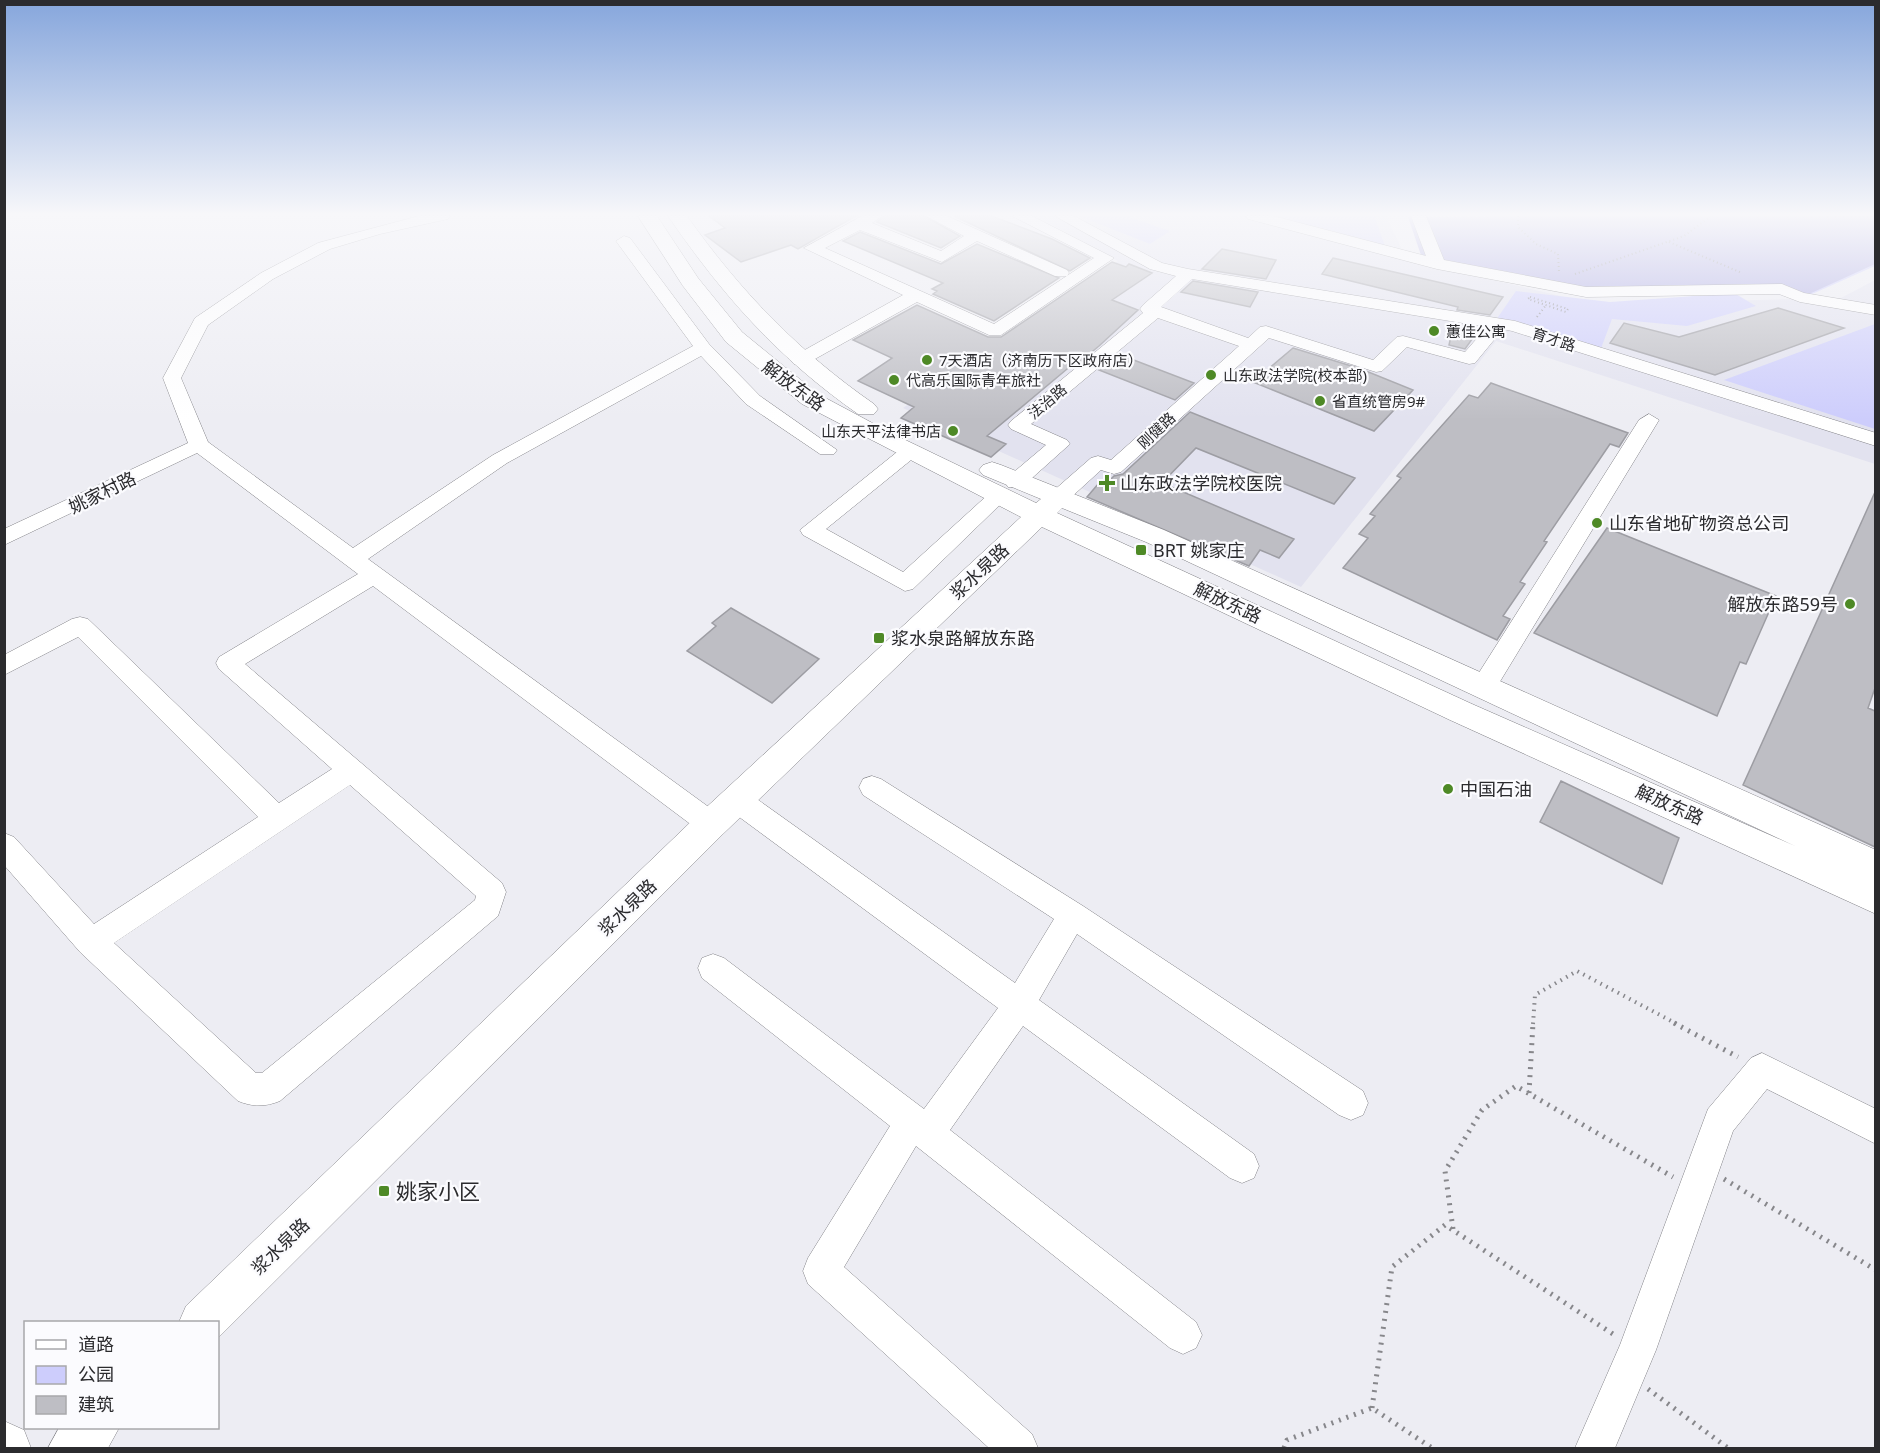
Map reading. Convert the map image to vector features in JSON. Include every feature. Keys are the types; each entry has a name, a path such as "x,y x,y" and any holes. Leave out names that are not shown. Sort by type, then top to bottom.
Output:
{"main road":[{"name":"解放东路","path":"691,284 734,337 762,362 810,399 909,452 1048,506 1461,712 1875,898"},
{"name":"解放东路","path":"726,284 777,341 832,386 867,410 1007,489"},
{"name":"解放东路","path":"1048,506 1155,536 1875,867"},
{"name":"浆水泉路","path":"204,1321 711,824 1048,506"},
{"path":"73,1449 93,1429"}],"street":[{"path":"256,284 201,322 172,378 199,446 711,824"},
{"path":"655,284 703,348 753,400 827,450"},
{"path":"895,284 995,331 1067,284"},
{"path":"1178,284 1152,310 1250,344 1266,331 1376,367 1403,341 1469,358 1498,324"},
{"name":"育才路","path":"1249,284 1515,326 1875,440"},
{"path":"1560,284 1586,292 1642,293 1778,289 1800,297 1875,310"},
{"path":"800,360 918,294"},
{"name":"法治路","path":"1007,489 1060,444 1018,425 1152,310"},
{"name":"刚健路","path":"1048,506 1098,462 1114,468 1250,344"},
{"path":"4,845 91,942 250,1089 268,1089 488,907 492,892 228,663 363,567 500,459 703,348"},
{"path":"1484,686 1649,420"},
{"name":"姚家村路","path":"4,538 199,446"},
{"path":"909,452 811,530 905,583 1007,489"},
{"path":"4,666 80,626 277,819"},
{"path":"91,942 351,770"},
{"path":"872,787 1073,915 1351,1103"},
{"path":"736,800 1242,1166"},
{"path":"1018,1449 821,1271 920,1127 1019,1005 1073,915"},
{"path":"714,968 1183,1335"},
{"path":"1595,1449 1631,1361 1719,1121 1761,1069 1875,1127"}],"path":[{"path":"1544,301 1556,284"},
{"path":"1766,284 1778,289"},
{"path":"1530,297 1544,301 1552,304 1568,309 1566,312 1528,299 1530,297"},
{"path":"1529,1093 1534,995 1577,972 1761,1069"},
{"path":"1453,1230 1445,1171 1482,1110 1516,1086 1698,1177 1875,1270"},
{"path":"1372,1408 1392,1267 1445,1225 1631,1361 1728,1449"},
{"path":"1284,1449 1287,1440 1372,1408"},
{"path":"1372,1408 1432,1449"}],"shaded area":[{"name":"山东政法学院(校本部)","path":"1085,284 1509,284 1595,304 1841,298 1868,284 1875,284 1875,464 1496,341 1301,587 903,408"},
{"path":"1539,284 1831,284 1809,294 1560,288"}],"green space":[{"path":"1743,284 1835,284 1810,295 1734,293 1756,306 1687,326 1612,319 1600,351 1496,320 1516,291 1610,302 1723,294"},
{"path":"1875,324 1875,429 1724,380"}],"building":[{"path":"942,284 1050,284 994,321 933,294 937,291 932,289"},
{"path":"1080,284 1136,284 1112,300 1138,310 1099,346 1076,365 1073,364 987,436 1006,444 991,457 901,418 914,407 858,381 892,358 853,340 917,305 988,337 1001,337"},
{"path":"1190,284 1210,284 1258,292 1250,307 1181,292"},
{"path":"1362,284 1445,284 1503,297 1490,315 1457,310 1458,307"},
{"path":"1778,308 1844,328 1715,375 1610,343 1624,323 1679,337"},
{"path":"1454,324 1480,328 1465,349 1449,345"},
{"path":"1293,348 1361,369 1413,390 1374,431 1253,382"},
{"path":"1118,354 1194,383 1175,400 1099,370"},
{"path":"1491,383 1628,433 1619,447 1610,444 1544,541 1547,542 1520,582 1525,584 1503,616 1510,619 1497,640 1343,568 1368,538 1359,534 1375,516 1370,514 1401,478 1397,476 1469,395 1478,398"},
{"path":"1190,412 1355,478 1334,504 1196,448 1162,483 1294,539 1279,558 1260,550 1249,566 1087,497 1099,483 1104,486 1114,476 1123,474"},
{"name":"解放东路59号","path":"1875,492 1875,688 1868,708 1875,711 1875,847 1743,785"},
{"path":"1607,528 1776,596 1746,664 1740,662 1717,716 1534,633"},
{"path":"731,608 819,659 772,703 687,651 716,626 712,623"},
{"path":"1561,781 1679,838 1662,884 1540,822"}],"place":[{"name":"蕙佳公寓","path":"1434,331"},
{"name":"7天酒店（济南历下区政府店）","path":"927,360"},
{"name":"山东政法学院(校本部)","path":"1211,375"},
{"name":"代高乐国际青年旅社","path":"894,380"},
{"name":"省直统管房9#","path":"1320,401"},
{"name":"山东天平法律书店","path":"953,431"},
{"name":"山东政法学院校医院","path":"1107,483"},
{"name":"山东省地矿物资总公司","path":"1597,523"},
{"name":"BRT 姚家庄","path":"1141,550"},
{"name":"解放东路59号","path":"1850,604"},
{"name":"浆水泉路解放东路","path":"879,638"},
{"name":"中国石油","path":"1448,789"},
{"name":"姚家小区","path":"384,1191"}]}
